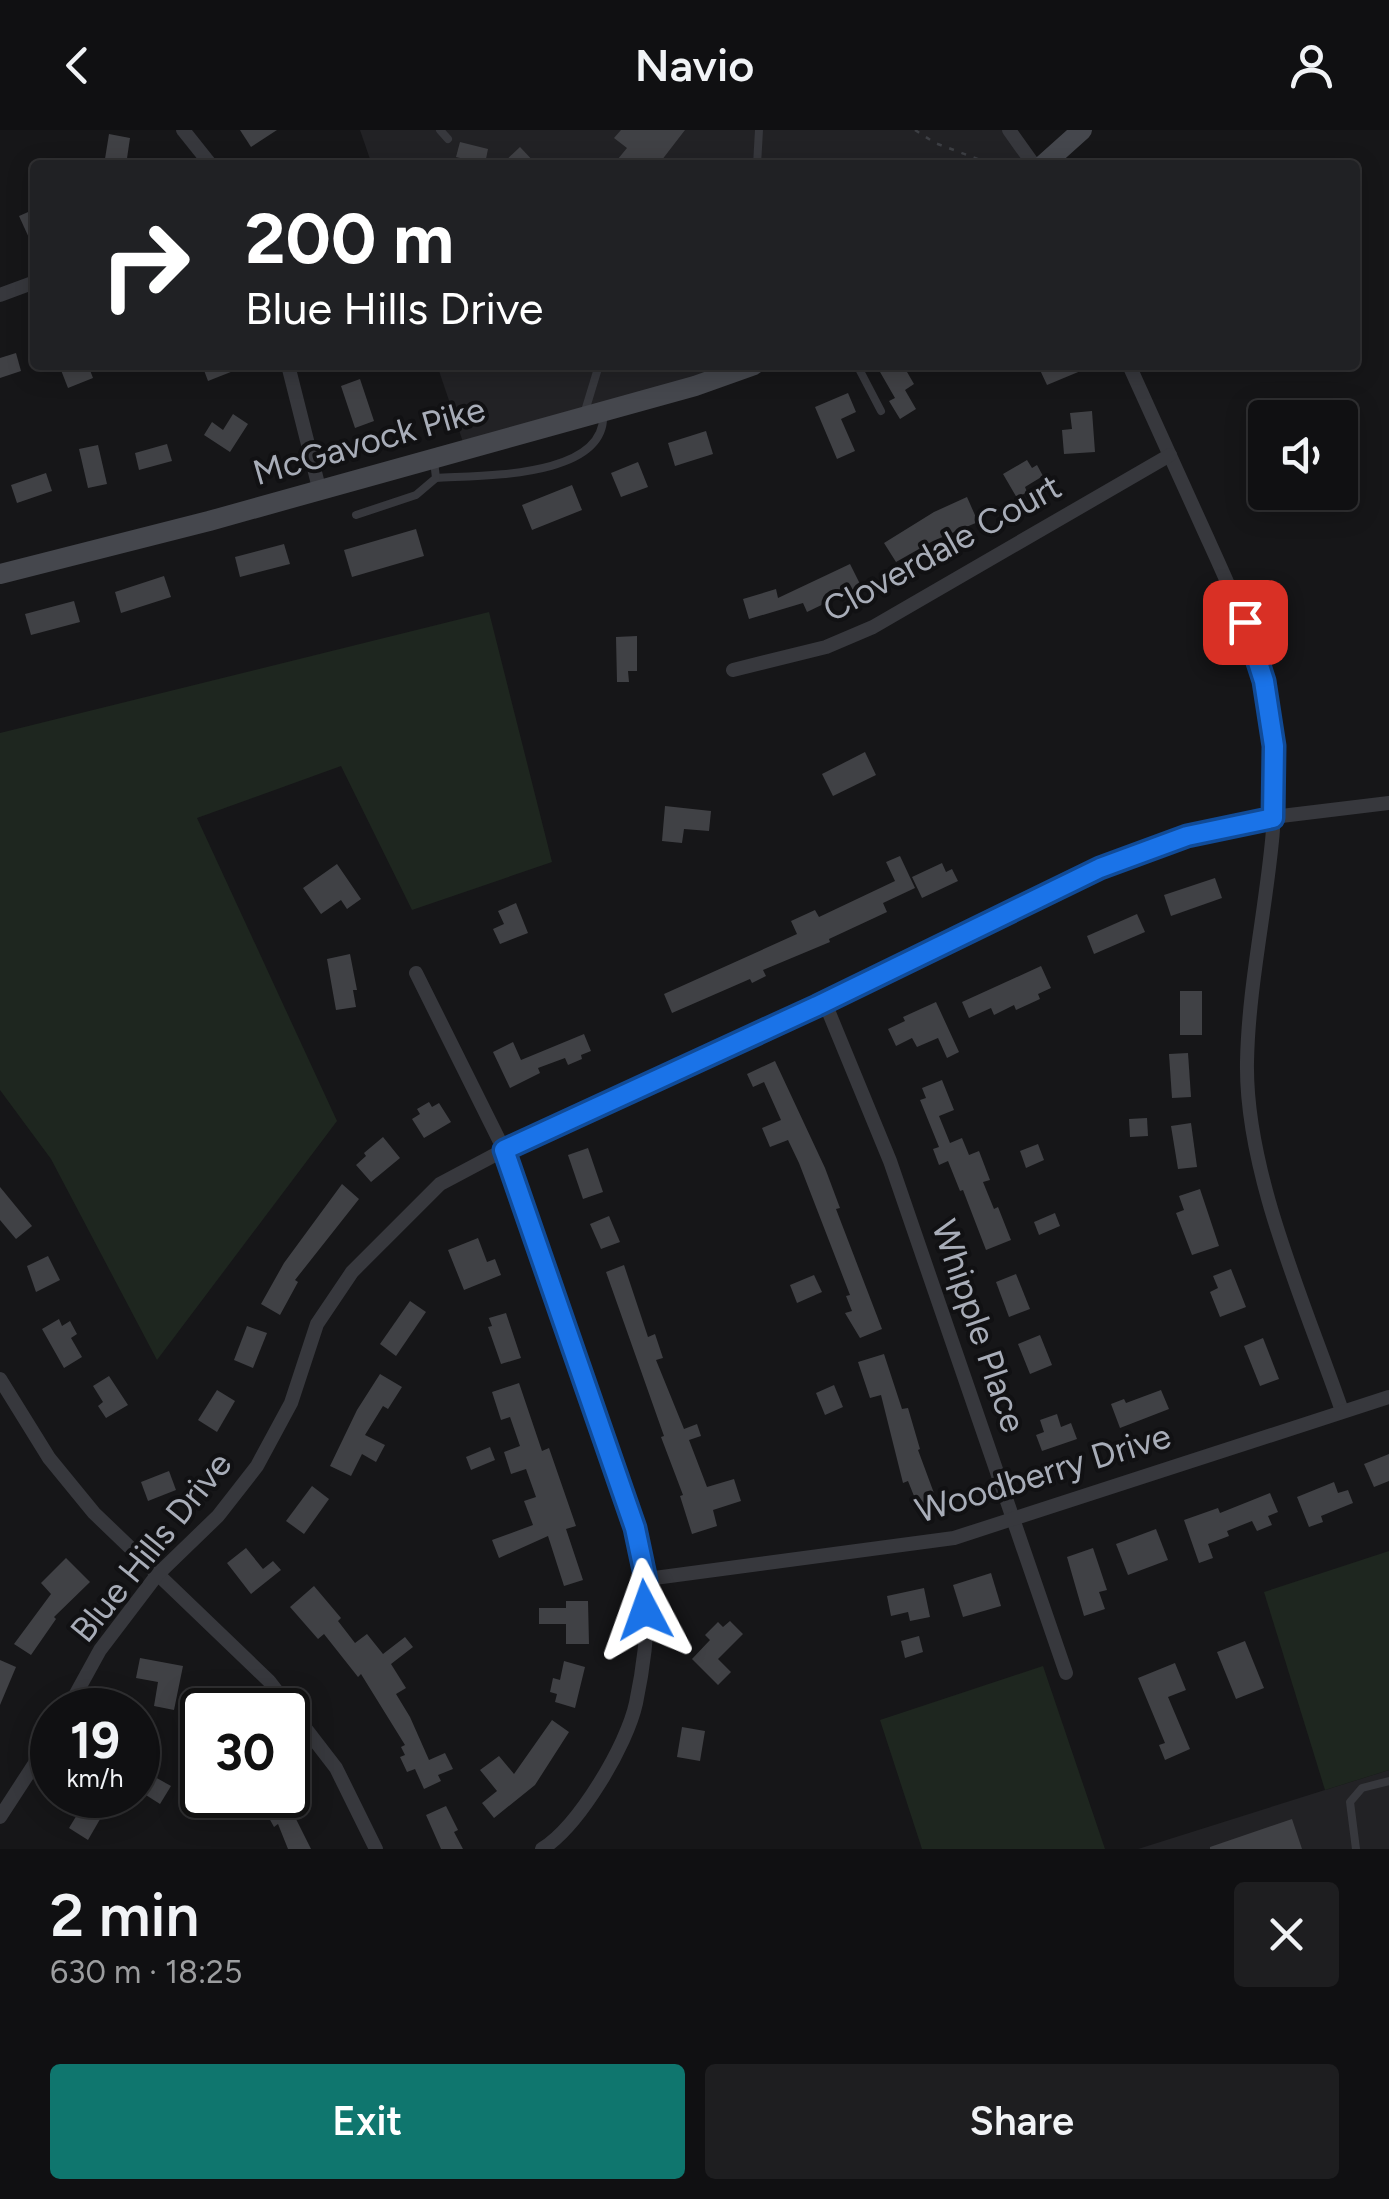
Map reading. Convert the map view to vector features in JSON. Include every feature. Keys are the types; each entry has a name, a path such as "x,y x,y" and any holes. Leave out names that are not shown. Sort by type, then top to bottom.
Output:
{"main road":[{"path":"1049,160 1082,130"},
{"name":"McGavock Pike","path":"0,574 209,521 695,386 740,370"}],"street":[{"path":"183,130 207,160"},
{"path":"1014,136 1031,160"},
{"path":"0,295 30,284"},
{"path":"289,370 319,488"},
{"path":"1131,370 1245,622 1264,681 1274,746 1273,818 1246,1064 1252,1132 1264,1186 1342,1411"},
{"name":"Cloverdale Court","path":"733,670 826,646 873,628 1170,455"},
{"name":"Blue Hills Drive","path":"79,1688 100,1650 157,1575 218,1516 257,1466 291,1403 318,1324 352,1272 440,1184 504,1150 825,1003 1100,868 1187,836 1273,818 1389,803"},
{"path":"416,973 504,1150 635,1528 646,1580 636,1706 612,1762 586,1805 542,1849"},
{"name":"Whipple Place","path":"825,1003 890,1161 1066,1673"},
{"path":"0,1379 63,1475 94,1514 268,1682 336,1768 376,1849"},
{"name":"Woodberry Drive","path":"646,1580 954,1538 1389,1397"},
{"path":"0,1817 30,1771"}],"lane":[{"path":"440,130 448,139"},
{"path":"757,160 759,130"},
{"path":"356,515 416,496 436,478 505,474 573,458 594,446 604,426 593,413 599,370"},
{"path":"860,370 881,410"},
{"path":"434,456 436,478"},
{"path":"1356,1849 1350,1802 1362,1788 1389,1781"}],"path":[{"path":"915,130 935,143 981,160"}],"shaded area":[{"path":"360,130 1009,130 1030,160 370,160"},
{"path":"439,370 737,370 465,448"},
{"path":"489,612 552,862 412,910 341,766 197,818 337,1121 157,1360 51,1159 0,1090 0,733"},
{"path":"1389,1551 1389,1770 1325,1790 1264,1592"},
{"path":"1043,1666 1105,1849 922,1849 880,1720"},
{"path":"1389,1770 1389,1849 1138,1849 1325,1790"}],"building":[{"path":"240,130 277,130 251,147"},
{"path":"621,130 685,130 662,160 617,160 627,148 614,138"},
{"path":"109,134 130,138 127,160 105,160"},
{"path":"460,142 488,149 486,160 456,157"},
{"path":"520,147 532,160 506,160"},
{"path":"30,211 30,240 19,216"},
{"path":"16,353 21,371 0,378 0,358"},
{"path":"61,370 90,370 93,378 68,388"},
{"path":"204,370 236,370 208,381"},
{"path":"879,370 906,370 914,384 905,390 916,409 900,419 889,401 895,398"},
{"path":"1040,370 1083,370 1047,385"},
{"path":"360,379 374,421 355,428 341,386"},
{"path":"848,393 856,412 841,419 855,451 837,459 815,407"},
{"path":"1092,411 1095,452 1064,454 1062,430 1072,429 1070,413"},
{"path":"233,414 248,424 230,452 204,435 212,422 223,430"},
{"path":"706,431 713,454 675,466 668,443"},
{"path":"167,444 172,461 139,470 135,453"},
{"path":"98,445 107,484 88,488 79,449"},
{"path":"1027,460 1032,468 1037,465 1043,476 1025,487 1027,492 1017,498 1003,474"},
{"path":"638,462 648,487 621,497 611,473"},
{"path":"46,473 52,491 17,503 11,485"},
{"path":"572,485 582,510 532,530 522,505"},
{"path":"967,497 978,522 896,562 884,543"},
{"path":"416,529 424,556 352,577 344,550"},
{"path":"284,544 290,564 240,577 235,557"},
{"path":"850,564 861,586 807,612 803,603 749,619 743,599 776,589 778,598"},
{"path":"164,576 171,597 121,613 115,592"},
{"path":"74,601 80,622 31,635 25,614"},
{"path":"637,636 637,671 628,671 629,682 617,682 616,637"},
{"path":"865,752 876,775 833,796 822,774"},
{"path":"665,806 711,811 709,831 684,829 682,843 662,841"},
{"path":"900,856 915,888 883,903 887,912 829,939 830,942 763,970 766,976 752,983 750,979 672,1013 664,994 797,934 791,921 815,910 819,917 895,881 886,862"},
{"path":"942,863 946,872 952,869 958,881 922,898 912,877"},
{"path":"337,864 361,899 347,909 341,900 321,914 303,888"},
{"path":"1215,878 1222,898 1171,916 1164,895"},
{"path":"516,903 528,933 500,944 493,929 504,924 498,911"},
{"path":"1137,914 1145,932 1094,954 1087,936"},
{"path":"350,954 356,1007 336,1010 327,959"},
{"path":"1041,966 1051,988 1038,994 1040,999 1016,1010 1014,1005 994,1015 991,1008 969,1018 962,1002"},
{"path":"1180,991 1202,991 1202,1035 1180,1035"},
{"path":"936,1002 959,1052 947,1058 938,1038 917,1047 912,1038 896,1046 888,1029 905,1021 903,1017"},
{"path":"584,1034 591,1051 581,1055 582,1059 568,1065 565,1058 538,1068 540,1073 510,1088 493,1052 513,1042 521,1060"},
{"path":"1188,1053 1191,1097 1172,1098 1169,1054"},
{"path":"775,1061 825,1168 840,1208 836,1209 882,1329 860,1338 845,1313 852,1311 846,1296 850,1295 799,1163 788,1140 770,1147 762,1128 781,1120 764,1082 753,1087 747,1074"},
{"path":"942,1080 954,1110 939,1116 950,1143 962,1138 969,1155 979,1151 990,1180 983,1182 1011,1240 986,1250 948,1161 939,1165 933,1149 939,1147 920,1100 926,1098 922,1088"},
{"path":"429,1102 432,1107 439,1103 451,1122 424,1138 412,1119 420,1114 417,1109"},
{"path":"1147,1118 1148,1136 1130,1137 1129,1119"},
{"path":"1191,1123 1197,1167 1178,1169 1171,1126"},
{"path":"383,1137 400,1158 371,1182 356,1165"},
{"path":"1038,1144 1044,1160 1026,1168 1020,1151"},
{"path":"588,1148 603,1192 583,1199 568,1155"},
{"path":"342,1184 359,1199 295,1280 298,1282 280,1315 261,1304 284,1263"},
{"path":"0,1187 32,1226 16,1239 0,1220"},
{"path":"1200,1189 1219,1246 1192,1255 1176,1213 1184,1210 1179,1196"},
{"path":"1055,1213 1060,1226 1039,1235 1034,1222"},
{"path":"609,1216 620,1242 601,1249 590,1224"},
{"path":"478,1238 487,1262 495,1259 501,1275 464,1290 448,1250"},
{"path":"48,1256 60,1280 36,1292 27,1266"},
{"path":"624,1265 648,1337 655,1334 663,1358 656,1360 684,1429 697,1424 701,1436 689,1440 707,1487 734,1479 741,1501 713,1510 717,1526 692,1534 680,1496 683,1495 661,1437 664,1436 606,1272"},
{"path":"1231,1269 1246,1307 1220,1317 1210,1292 1218,1288 1213,1276"},
{"path":"1016,1274 1030,1309 1009,1317 996,1282"},
{"path":"814,1275 822,1292 797,1303 790,1285"},
{"path":"410,1301 426,1312 396,1356 380,1344"},
{"path":"506,1313 521,1358 501,1364 488,1327 492,1326 489,1318"},
{"path":"59,1319 62,1326 70,1321 77,1334 71,1338 82,1357 64,1368 42,1329"},
{"path":"247,1326 267,1333 253,1368 234,1360"},
{"path":"1040,1335 1052,1365 1030,1374 1018,1344"},
{"path":"1263,1338 1279,1379 1260,1386 1244,1346"},
{"path":"884,1354 902,1409 908,1408 938,1504 920,1511 908,1481 903,1483 881,1395 870,1398 858,1362"},
{"path":"380,1374 402,1387 388,1409 383,1406 365,1435 385,1445 376,1462 362,1454 351,1476 330,1466 357,1410"},
{"path":"109,1376 128,1405 106,1418 98,1406 103,1402 93,1386"},
{"path":"519,1383 542,1451 549,1448 576,1526 566,1529 583,1580 564,1586 548,1536 499,1558 492,1540 533,1525 524,1501 536,1497 526,1469 511,1474 504,1452 520,1446 510,1417 501,1420 492,1392"},
{"path":"834,1385 843,1407 825,1415 816,1393"},
{"path":"217,1390 235,1401 217,1432 198,1420"},
{"path":"1161,1390 1169,1409 1120,1428 1111,1404 1124,1399 1126,1403"},
{"path":"1057,1414 1061,1427 1071,1423 1077,1439 1042,1451 1036,1435 1044,1432 1040,1420"},
{"path":"490,1447 495,1460 471,1470 466,1457"},
{"path":"1389,1454 1389,1481 1374,1487 1364,1464"},
{"path":"169,1471 176,1490 148,1501 141,1482"},
{"path":"1334,1482 1338,1493 1348,1490 1353,1503 1321,1516 1323,1522 1309,1527 1297,1497"},
{"path":"312,1486 329,1499 304,1534 286,1521"},
{"path":"1270,1493 1278,1512 1268,1516 1272,1525 1257,1531 1252,1521 1227,1531 1229,1536 1208,1544 1213,1558 1199,1563 1184,1520 1218,1508 1220,1513"},
{"path":"1156,1529 1168,1560 1128,1575 1116,1544"},
{"path":"246,1548 263,1569 273,1561 281,1570 251,1594 227,1563"},
{"path":"1093,1548 1107,1590 1099,1592 1105,1609 1084,1616 1067,1557"},
{"path":"66,1558 90,1582 54,1617 31,1655 14,1644 51,1594 41,1583"},
{"path":"991,1573 1001,1606 963,1617 953,1585"},
{"path":"314,1586 341,1618 338,1621 355,1643 367,1634 383,1654 405,1637 413,1647 391,1664 406,1688 396,1694 429,1760 445,1753 453,1769 438,1775 441,1781 424,1789 415,1769 407,1772 400,1757 405,1755 401,1747 405,1745 361,1674 358,1677 324,1634 318,1639 290,1607"},
{"path":"924,1588 930,1617 910,1621 908,1612 891,1616 887,1596"},
{"path":"566,1601 588,1601 589,1644 566,1644 566,1624 539,1624 539,1608 566,1608"},
{"path":"730,1621 743,1634 718,1659 731,1672 718,1685 692,1659 710,1640 705,1635 718,1622 723,1627"},
{"path":"919,1636 923,1652 905,1658 901,1641"},
{"path":"1245,1641 1264,1688 1236,1699 1217,1652"},
{"path":"140,1658 183,1666 174,1710 160,1707 158,1682 136,1678"},
{"path":"0,1660 16,1667 0,1705"},
{"path":"564,1661 585,1667 575,1708 555,1702 557,1694 550,1692 553,1678 560,1680"},
{"path":"1175,1663 1186,1690 1168,1697 1190,1749 1165,1760 1159,1745 1165,1743 1138,1678"},
{"path":"552,1720 569,1732 535,1785 494,1818 482,1803 497,1791 480,1770 499,1756 514,1774"},
{"path":"682,1727 705,1731 700,1761 677,1757"},
{"path":"160,1780 171,1786 160,1804"},
{"path":"446,1806 463,1849 441,1849 426,1815"},
{"path":"75,1818 101,1818 88,1840 69,1828"},
{"path":"269,1818 296,1818 311,1849 288,1849 278,1824 274,1827"},
{"path":"1292,1819 1302,1849 1210,1849 1210,1847"}],"route":[{"path":"645,1610 646,1580 635,1528 504,1150 817,1006 1100,868 1187,836 1273,818 1274,746 1264,681 1245,622"}]}
